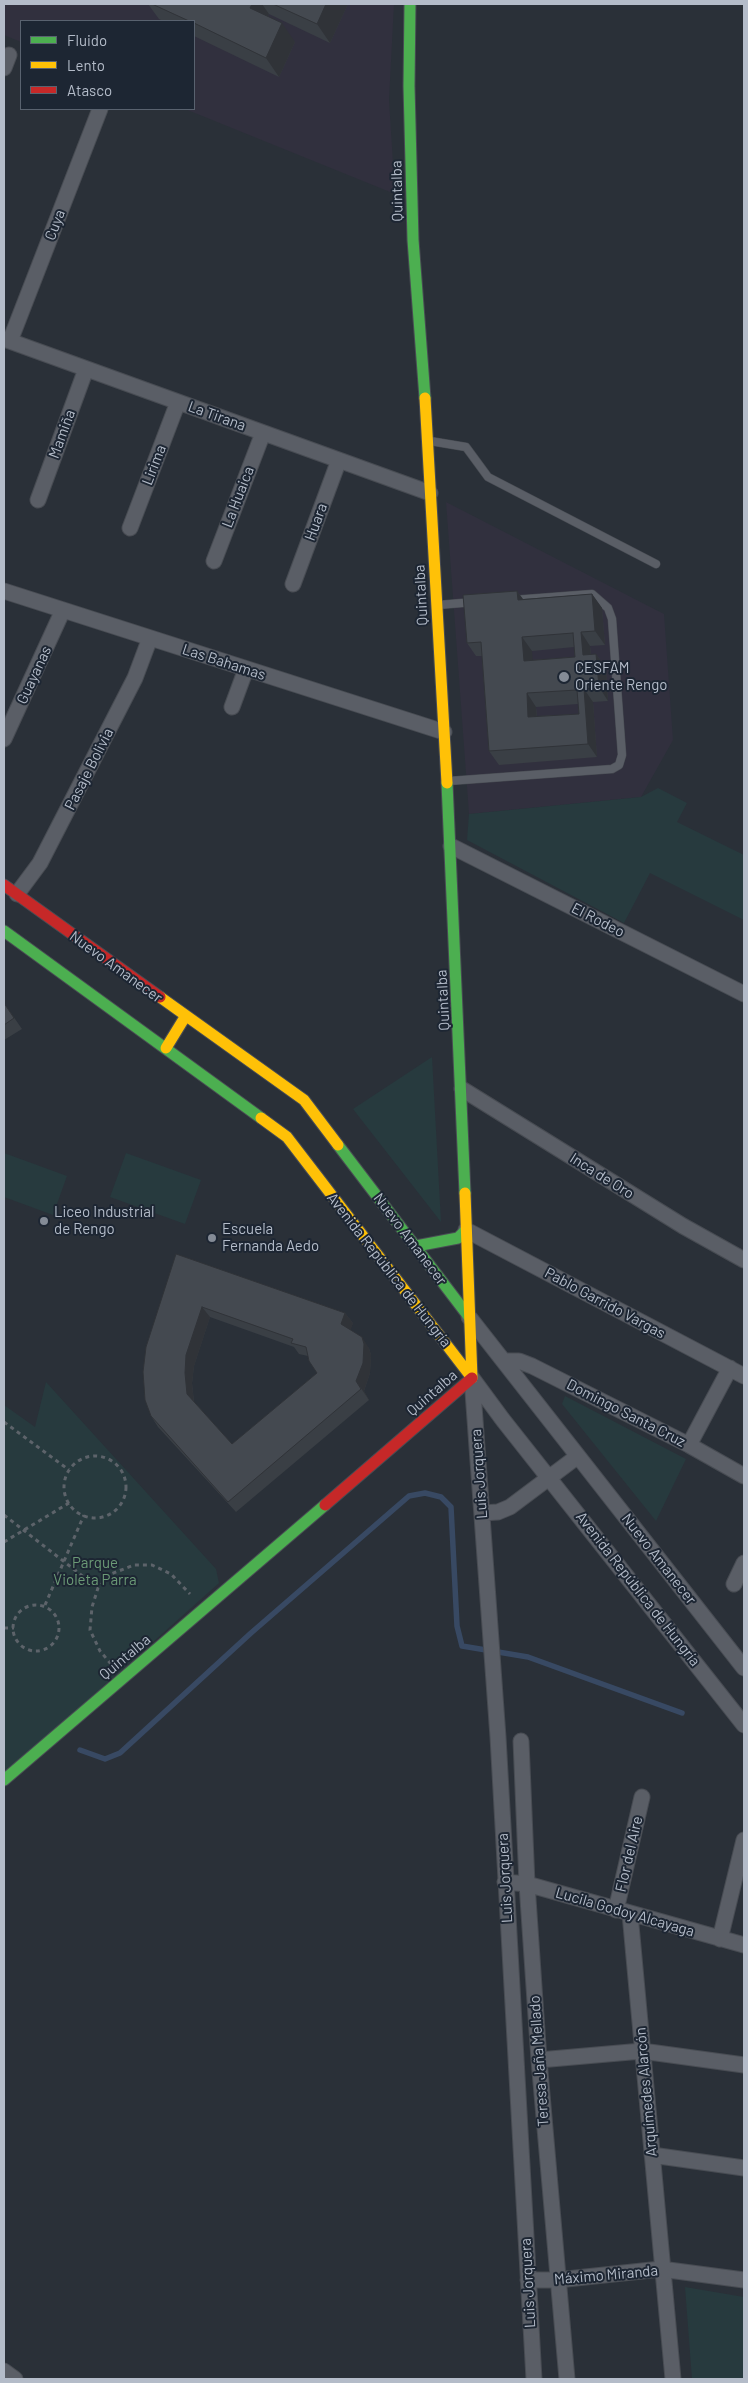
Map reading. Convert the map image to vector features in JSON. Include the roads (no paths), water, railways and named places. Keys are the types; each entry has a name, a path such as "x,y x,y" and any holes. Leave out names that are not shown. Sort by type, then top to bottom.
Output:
{"street":[{"name":"Quintalba","path":"4,1780 472,1378 451,846 428,441 413,240 409,86 410,4"},
{"name":"Cuya","path":"7,340 100,110"},
{"name":"La Tirana","path":"7,340 430,494"},
{"name":"Mamiña","path":"38,500 86,368"},
{"name":"Lirima","path":"130,528 178,402"},
{"name":"La Huaica","path":"214,561 263,433"},
{"name":"Huara","path":"293,584 339,460"},
{"name":"Las Bahamas","path":"4,591 444,732"},
{"name":"Guayanas","path":"4,739 63,610"},
{"name":"Pasaje Bolivia","path":"17,894 40,864 135,678 150,638"},
{"path":"232,707 246,669"},
{"name":"El Rodeo","path":"451,846 744,994"},
{"name":"Nuevo Amanecer","path":"4,885 185,1017 304,1100 469,1317 744,1668"},
{"name":"Avenida República de Hungría","path":"4,931 287,1137 503,1420 551,1478 744,1725"},
{"path":"166,1048 185,1017"},
{"name":"Inca de Oro","path":"462,1089 682,1226 744,1260"},
{"path":"416,1246 458,1238 466,1230"},
{"name":"Pablo Garrido Vargas","path":"466,1230 744,1376"},
{"name":"Domingo Santa Cruz","path":"504,1361 519,1361 532,1366 689,1445 744,1476"},
{"path":"689,1445 730,1368"},
{"name":"Luis Jorquera","path":"472,1378 492,1658 534,2379"},
{"path":"482,1513 498,1512 510,1507 578,1456"},
{"path":"734,1584 744,1562"},
{"name":"Teresa Jaña Mellado","path":"521,1742 527,1884 539,2060 566,2379"},
{"name":"Flor del Aire","path":"623,1912 642,1797"},
{"path":"720,1939 744,1840"},
{"name":"Lucila Godoy Alcayaga","path":"505,1882 527,1884 744,1945"},
{"name":"Arquímedes Alarcón","path":"623,1912 642,2051 661,2269 673,2379"},
{"path":"539,2060 642,2051 744,2065"},
{"path":"652,2155 744,2168"},
{"name":"Máximo Miranda","path":"528,2280 557,2280 661,2269 744,2280"},
{"path":"4,2370 15,2379"}],"lane":[{"path":"428,441 466,447 488,477 656,564"},
{"path":"446,781 612,770 619,765 622,755 612,619 608,608 592,594 503,600"},
{"path":"437,605 484,602"}],"waterway":[{"path":"80,1750 105,1759 120,1753 251,1633 409,1496 425,1493 441,1497 451,1507 457,1626 462,1646 528,1657 682,1713"}],"place":[{"name":"CESFAM Oriente Rengo","path":"564,677"},
{"name":"Liceo Industrial de Rengo","path":"44,1221"},
{"name":"Escuela Fernanda Aedo","path":"212,1238"}],"park label":[{"name":"Parque Violeta Parra","path":"95,1572"}]}
